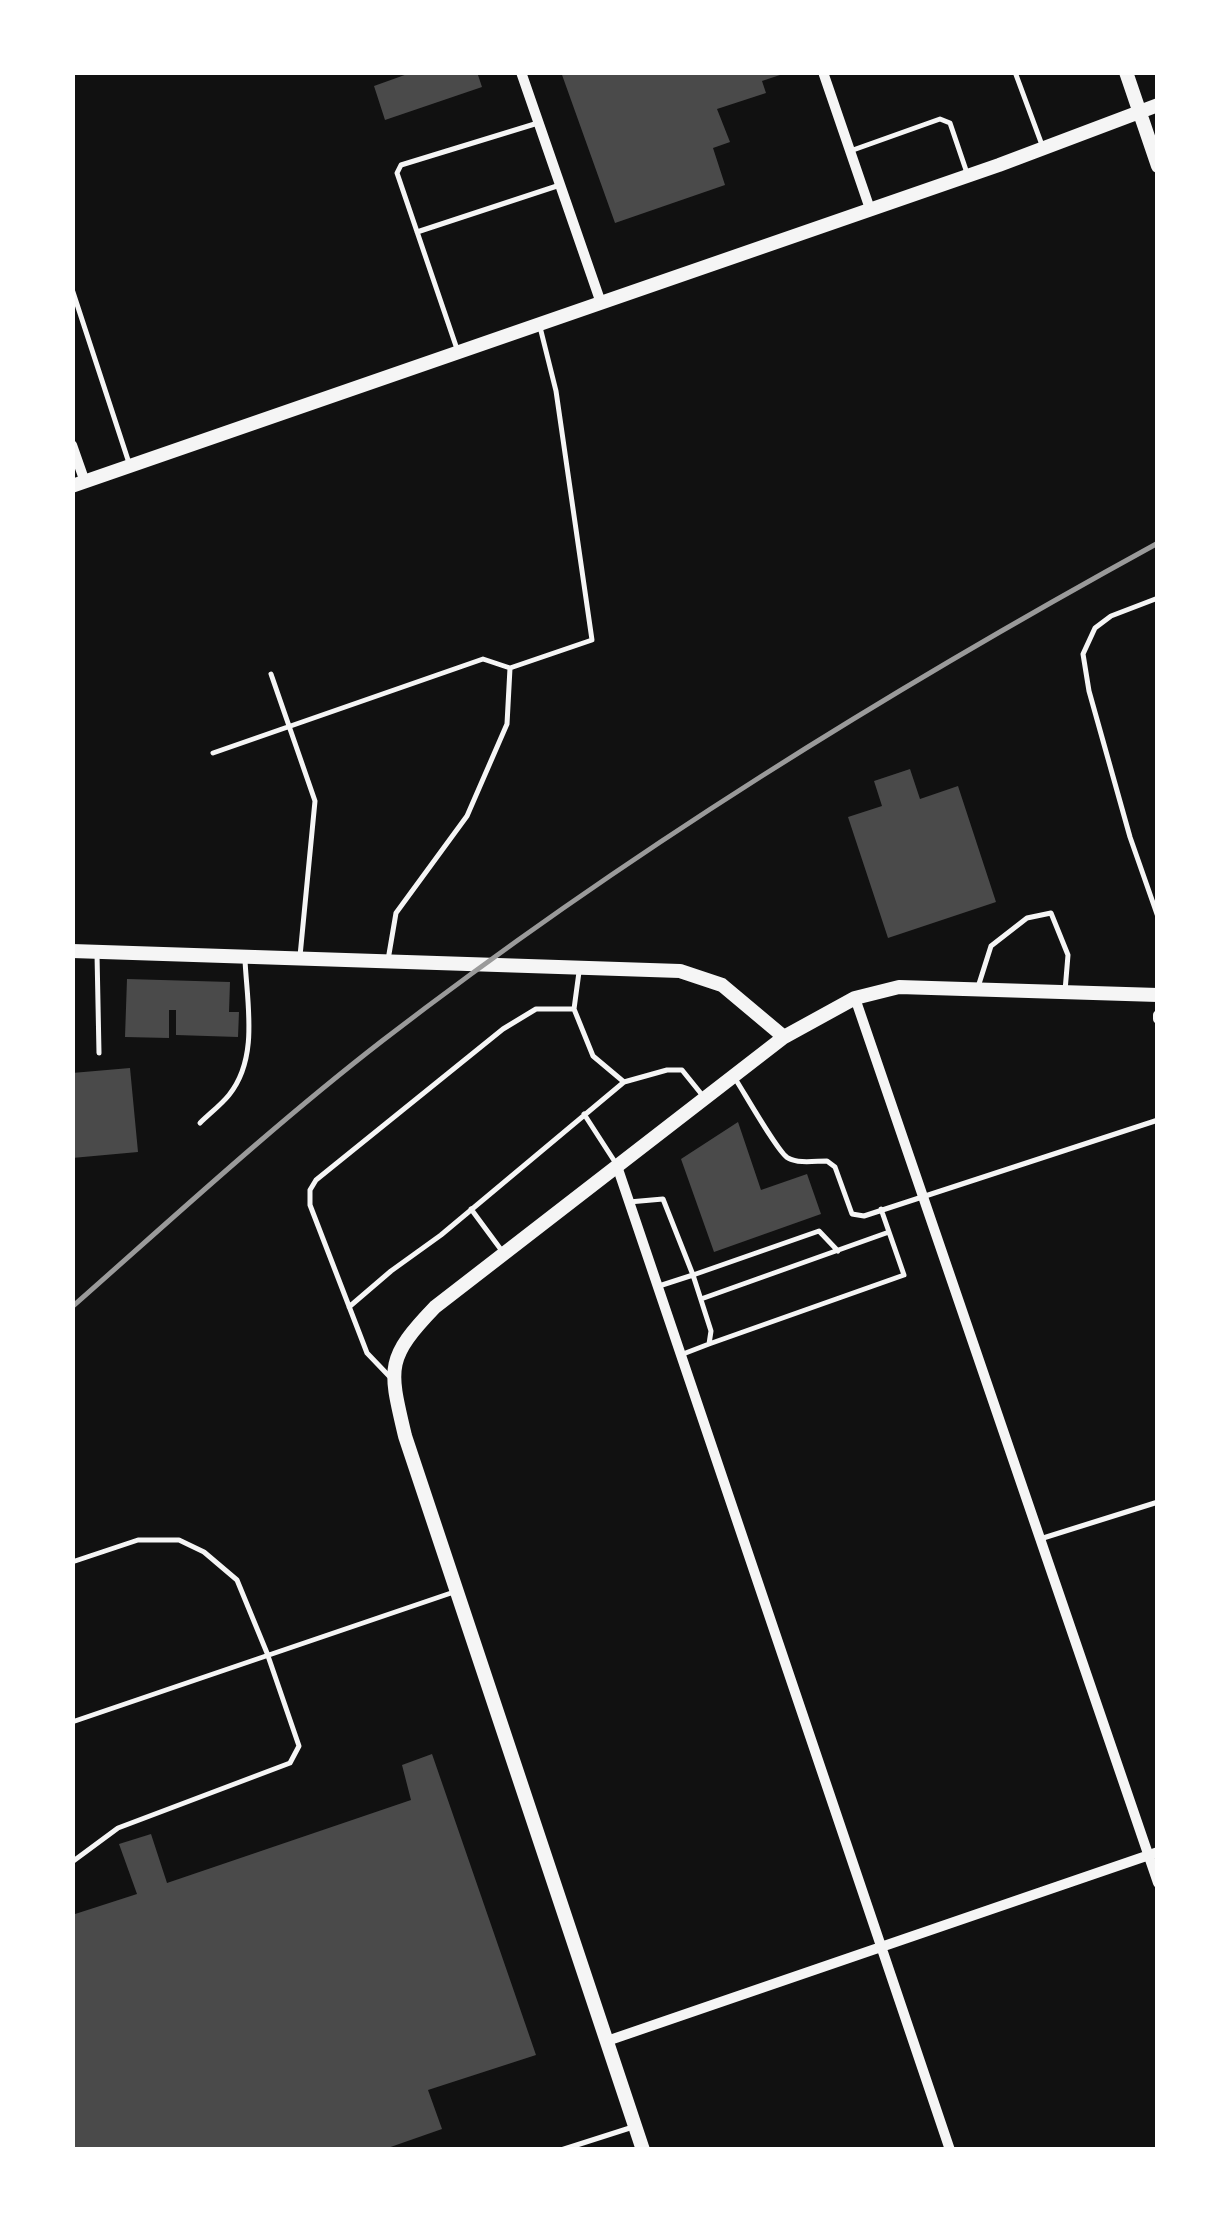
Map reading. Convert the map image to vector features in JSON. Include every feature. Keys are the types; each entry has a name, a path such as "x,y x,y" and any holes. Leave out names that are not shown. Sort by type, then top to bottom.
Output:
{"street":[{"path":"521,72 601,303"},
{"path":"823,72 870,210"},
{"path":"1126,72 1158,166"},
{"path":"72,445 79,484 968,176 1158,104"},
{"path":"72,950 680,971 722,985 784,1037"},
{"path":"644,2150 405,1436 391,1378 398,1349 435,1307 784,1037 854,998 898,987 1158,995"},
{"path":"854,998 1153,1853 1158,1883"},
{"path":"617,1166 950,2150"},
{"path":"607,2041 1153,1853"}],"lane":[{"path":"1015,72 1044,148"},
{"path":"850,152 940,119 950,123 968,176"},
{"path":"458,352 397,173 401,164 538,123"},
{"path":"417,232 560,184"},
{"path":"72,289 130,466"},
{"path":"213,753 484,660 510,668 592,640 556,391 539,324"},
{"path":"1158,598 1111,616 1094,628 1083,654 1089,691 1120,800 1158,917"},
{"path":"388,962 396,913 467,816 507,724 510,668"},
{"path":"270,674 315,802 300,959"},
{"path":"978,988 991,946 1028,918 1051,914 1068,955 1065,994"},
{"path":"97,952 99,1053"},
{"path":"200,1123 230,1094 243,1070 249,1042 245,957"},
{"path":"580,970 574,1009 593,1056 624,1082"},
{"path":"391,1378 367,1353 310,1204 310,1190 316,1180 503,1029 536,1009 574,1009"},
{"path":"348,1307 624,1082 667,1070 682,1070 705,1098"},
{"path":"734,1077 762,1118 778,1152 791,1160 827,1160 834,1167 852,1214 864,1216 1158,1120"},
{"path":"584,1114 617,1166"},
{"path":"630,1202 662,1199 694,1276 711,1331 709,1344"},
{"path":"471,1209 504,1254"},
{"path":"683,1354 904,1275 881,1210"},
{"path":"659,1286 819,1231 838,1250"},
{"path":"701,1299 889,1232"},
{"path":"1040,1538 1158,1502"},
{"path":"72,1562 138,1540 179,1540 204,1552 237,1580 268,1653 298,1746 290,1763 118,1828 72,1862"},
{"path":"72,1722 457,1591"},
{"path":"561,2150 636,2126"}],"building":[{"path":"413,72 477,72 482,87 385,120 374,86"},
{"path":"561,72 786,73 762,81 766,93 717,109 730,142 713,148 725,185 615,223"},
{"path":"910,769 920,799 958,786 996,902 888,938 848,817 882,806 874,781"},
{"path":"127,979 230,982 229,1012 239,1012 238,1037 176,1035 176,1010 169,1010 169,1038 125,1037"},
{"path":"130,1068 138,1152 72,1158 72,1073"},
{"path":"738,1122 761,1190 807,1174 821,1214 714,1252 681,1159"},
{"path":"432,1754 536,2055 428,2090 442,2129 382,2150 72,2150 72,1915 137,1894 119,1844 151,1834 167,1883 411,1800 402,1765"}],"railway":[{"path":"72,1307 342,1073 568,905 858,716 1158,543"}]}
